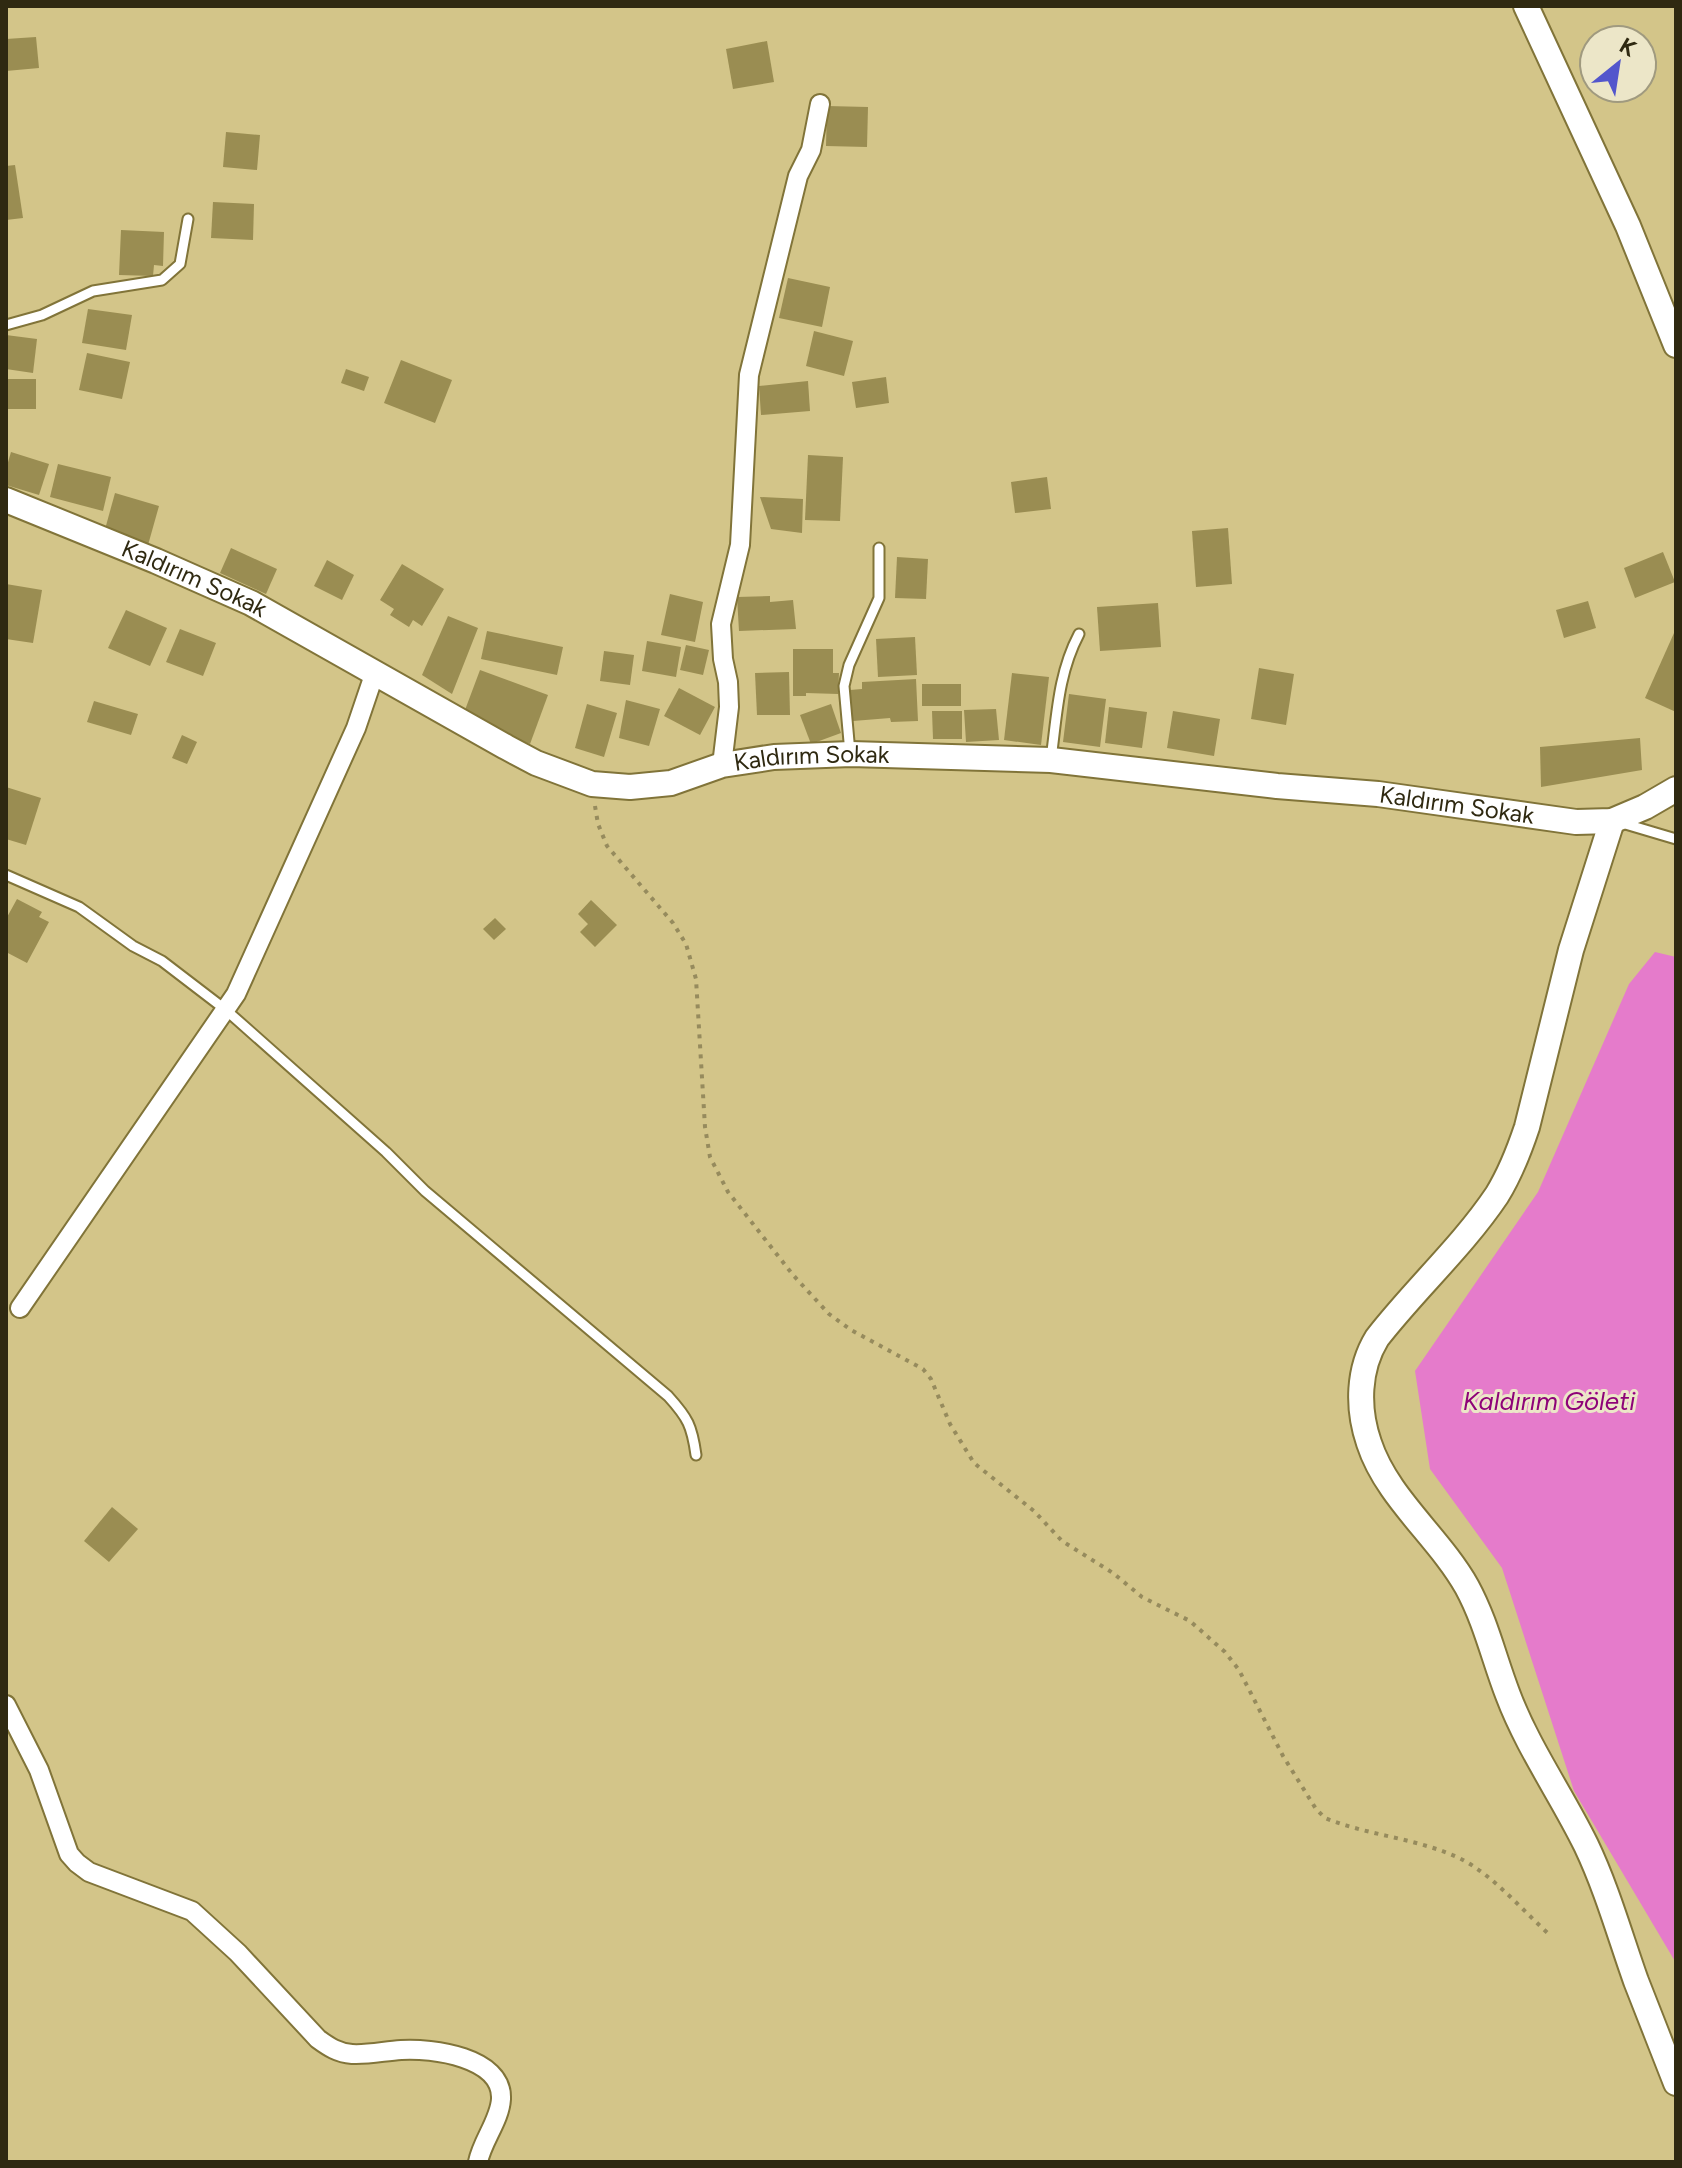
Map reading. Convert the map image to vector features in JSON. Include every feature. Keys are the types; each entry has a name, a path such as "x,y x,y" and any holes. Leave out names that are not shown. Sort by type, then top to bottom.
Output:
{"street":[{"path":"1526,6 1628,226 1676,345"},
{"path":"722,765 729,695 721,624 740,545 749,375 798,176 816,134 820,104"},
{"name":"Kaldırım Sokak","path":"6,500 251,603 506,747 592,784 630,787 671,783 722,765 774,757 851,754 1051,760 1277,786 1378,794 1576,822 1612,821 1676,789"},
{"path":"13,1306 236,994 356,728 375,672"},
{"path":"1612,821 1571,950 1518,1154 1490,1203 1377,1338 1365,1363 1361,1393 1369,1443 1378,1462 1468,1588 1491,1639 1513,1708 1586,1845 1609,1898 1636,1980 1676,2083"},
{"path":"6,1705 39,1770 69,1854 89,1872 192,1911 238,1953 318,2039 334,2050 352,2054 404,2049 426,2051 452,2055 486,2068 501,2088 501,2107 478,2162"}],"lane":[{"path":"6,325 42,315 93,291 162,280 180,264 188,219"},
{"path":"851,754 844,686 849,665 879,598 879,548"},
{"path":"1051,760 1061,677 1079,634"},
{"path":"1612,821 1676,839"},
{"path":"6,875 79,907 133,946 162,961 226,1010 386,1152 425,1191 668,1396 686,1415 692,1427 696,1455"}],"path":[{"path":"592,784 598,824 607,846 673,923 686,944 696,979 705,1127 710,1157 728,1192 793,1275 829,1314 851,1330 923,1369 931,1379 950,1424 974,1463 1034,1511 1062,1541 1113,1573 1142,1597 1190,1621 1225,1652 1239,1670 1283,1756 1316,1809 1325,1818 1399,1837 1464,1861 1551,1936"}],"water":[{"name":"Kaldırım Göleti","path":"1655,952 1676,957 1676,1963 1574,1791 1502,1568 1430,1469 1415,1371 1538,1192 1629,984"}],"building":[{"path":"36,37 39,68 6,71 6,39"},
{"path":"767,41 774,82 733,89 726,49"},
{"path":"827,106 868,107 867,147 826,146"},
{"path":"226,132 260,135 257,170 223,167"},
{"path":"15,165 23,218 6,220 6,166"},
{"path":"213,202 254,204 253,240 211,238"},
{"path":"121,230 164,232 163,266 154,265 153,276 119,275"},
{"path":"788,278 830,287 822,327 779,318"},
{"path":"88,309 132,315 126,350 82,343"},
{"path":"814,331 853,341 844,376 806,366"},
{"path":"6,335 37,339 33,373 6,369"},
{"path":"87,353 130,362 122,399 79,390"},
{"path":"401,360 452,380 435,423 384,403"},
{"path":"346,369 369,377 364,391 341,383"},
{"path":"886,377 889,403 856,408 852,382"},
{"path":"6,379 36,379 36,409 6,409"},
{"path":"808,381 810,411 761,415 759,386"},
{"path":"11,452 49,464 39,495 6,485"},
{"path":"808,455 843,457 840,521 805,520"},
{"path":"58,464 111,477 103,511 50,497"},
{"path":"1047,477 1051,509 1015,513 1011,482"},
{"path":"115,493 159,506 148,545 104,533"},
{"path":"760,497 803,499 802,533 771,529"},
{"path":"1228,528 1232,584 1196,587 1192,531"},
{"path":"231,548 277,569 266,594 220,573"},
{"path":"1663,552 1675,582 1635,598 1624,568"},
{"path":"897,557 928,559 926,599 895,598"},
{"path":"327,560 354,575 342,600 314,586"},
{"path":"402,564 444,589 422,626 413,620 409,627 390,615 394,609 380,600"},
{"path":"6,584 42,590 33,643 6,639"},
{"path":"670,594 703,602 695,642 661,635"},
{"path":"770,596 770,602 793,600 796,629 739,631 737,597"},
{"path":"1588,601 1596,628 1564,638 1556,610"},
{"path":"1158,603 1161,647 1100,651 1097,607"},
{"path":"126,610 167,628 150,666 108,648"},
{"path":"448,616 478,628 452,694 422,675"},
{"path":"180,629 216,643 203,676 166,662"},
{"path":"487,631 563,647 557,675 481,659"},
{"path":"1676,634 1676,712 1645,698"},
{"path":"915,637 917,675 878,677 876,639"},
{"path":"647,641 681,647 676,677 642,671"},
{"path":"686,645 709,650 703,675 680,670"},
{"path":"793,649 833,649 833,673 839,673 838,694 806,693 806,696 793,696"},
{"path":"604,651 634,655 630,685 600,681"},
{"path":"1259,668 1294,674 1286,725 1251,719"},
{"path":"480,670 548,695 530,744 462,718"},
{"path":"789,672 790,715 757,715 755,673"},
{"path":"1012,673 1049,677 1041,745 1004,740"},
{"path":"916,679 918,721 891,722 890,718 853,721 850,690 862,689 862,682"},
{"path":"922,684 961,684 961,706 922,706"},
{"path":"679,688 715,707 700,735 664,716"},
{"path":"1069,694 1106,699 1100,747 1063,742"},
{"path":"626,700 660,709 649,746 619,738"},
{"path":"94,701 138,714 131,735 87,722"},
{"path":"587,704 617,713 604,757 575,748"},
{"path":"831,704 841,733 811,744 800,715"},
{"path":"1109,707 1147,712 1142,748 1105,743"},
{"path":"996,709 999,740 966,742 964,710"},
{"path":"932,711 962,711 962,739 933,739"},
{"path":"1173,711 1220,719 1214,756 1167,748"},
{"path":"182,735 197,742 187,764 172,758"},
{"path":"1640,738 1642,770 1541,787 1540,747"},
{"path":"6,787 41,798 26,845 6,839"},
{"path":"17,899 42,912 39,917 49,922 27,963 6,952 6,919"},
{"path":"591,900 617,925 595,947 580,932 588,924 578,914"},
{"path":"495,918 506,929 494,940 483,929"},
{"path":"112,1507 138,1529 109,1562 84,1541"}]}
